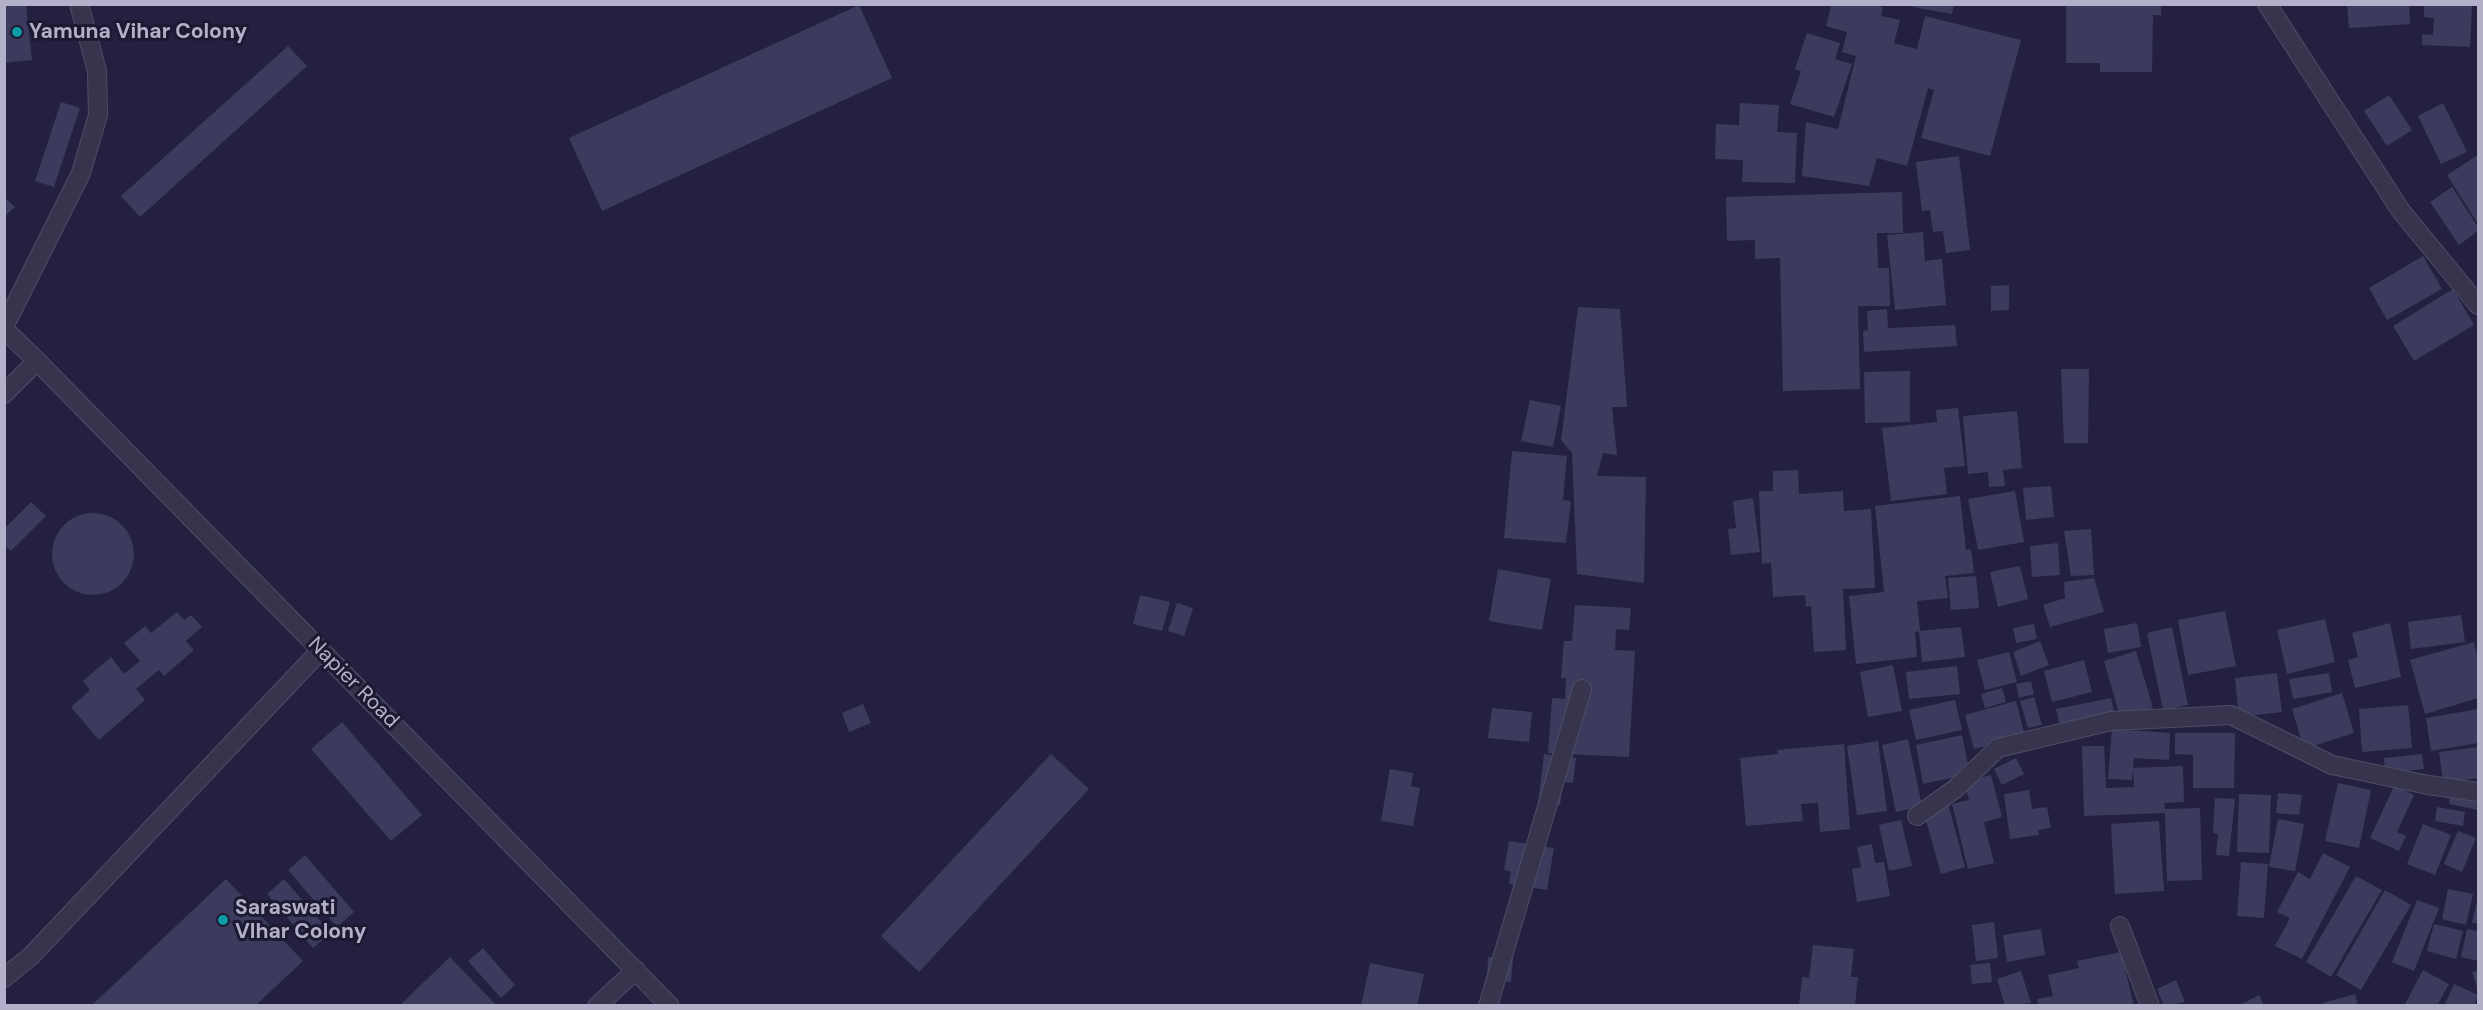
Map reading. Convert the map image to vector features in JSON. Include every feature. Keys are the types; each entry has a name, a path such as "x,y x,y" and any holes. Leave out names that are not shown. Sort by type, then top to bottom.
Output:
{"street":[{"path":"4,328 81,173 98,115 97,71 79,4"},
{"path":"2267,4 2401,211 2478,305"},
{"name":"Napier Road","path":"4,328 670,1005"},
{"path":"4,394 37,361"},
{"path":"4,978 31,956 321,650"},
{"path":"1488,1005 1582,689"},
{"path":"1917,816 1955,789 1998,748 2111,721 2231,715 2332,765 2428,785 2478,792"},
{"path":"2120,926 2150,1005"},
{"path":"597,1005 636,970"}],"building":[{"name":"Yamuna Vihar Colony","path":"4,4 26,4 32,60 4,63"},
{"path":"1913,4 1954,4 1952,14 1913,7"},
{"path":"2066,4 2161,4 2161,15 2153,15 2152,72 2100,72 2100,63 2066,63"},
{"path":"2347,4 2409,4 2410,24 2349,28"},
{"path":"2424,4 2472,4 2470,47 2422,45 2422,34 2433,35 2434,18 2424,17"},
{"path":"859,5 892,78 602,211 569,138"},
{"path":"1826,5 1883,7 1881,16 1900,20 1894,43 1917,49 1925,16 2021,40 1990,156 1921,138 1934,90 1928,88 1907,166 1877,158 1869,186 1802,176 1806,122 1838,129 1856,56 1842,52 1847,32 1826,26 1831,6"},
{"path":"1807,33 1840,43 1835,59 1852,64 1834,117 1790,104 1801,71 1795,69"},
{"path":"288,46 307,66 140,217 121,196"},
{"path":"2389,95 2412,130 2387,146 2364,111"},
{"path":"61,102 80,108 54,187 35,181"},
{"path":"1740,103 1779,105 1777,132 1797,133 1795,183 1742,182 1743,160 1715,159 1716,124 1739,125"},
{"path":"2443,103 2467,152 2441,164 2418,116"},
{"path":"2478,155 2478,224 2447,175"},
{"path":"1959,156 1970,250 1946,253 1943,231 1933,232 1930,210 1922,211 1916,162"},
{"path":"2452,187 2478,227 2478,231 2459,245 2430,202"},
{"path":"1902,192 1903,233 1877,233 1878,268 1889,268 1890,306 1858,306 1860,389 1783,391 1780,258 1755,259 1755,240 1727,241 1726,197"},
{"path":"4,197 15,207 4,217"},
{"path":"1923,232 1925,261 1942,259 1946,305 1895,310 1887,235"},
{"path":"2423,256 2442,289 2387,320 2369,288"},
{"path":"2009,285 2009,310 1991,311 1991,286"},
{"path":"2453,289 2474,325 2414,361 2393,326"},
{"path":"1578,307 1620,309 1627,407 1612,407 1617,455 1603,453 1597,476 1646,477 1644,583 1577,574 1572,453 1561,440"},
{"path":"1887,309 1888,328 1955,325 1957,346 1864,352 1863,331 1868,330 1867,311"},
{"path":"2061,369 2089,369 2088,443 2064,443"},
{"path":"1910,371 1910,422 1865,423 1864,372"},
{"path":"1530,400 1561,406 1553,447 1521,441"},
{"path":"1958,408 1965,466 1944,468 1947,494 1891,501 1882,428 1937,422 1936,410"},
{"path":"2017,411 2022,468 2003,470 2005,486 1989,487 1988,472 1968,474 1963,416"},
{"path":"1512,451 1567,456 1563,500 1571,501 1566,543 1504,538"},
{"path":"1798,470 1799,494 1843,491 1844,511 1871,509 1875,588 1843,589 1846,650 1814,652 1811,606 1806,607 1805,595 1773,597 1771,563 1762,564 1759,491 1773,491 1773,471"},
{"path":"2051,486 2054,517 2026,520 2023,488"},
{"path":"2015,491 2024,542 1978,550 1968,499"},
{"path":"1960,496 1966,550 1971,549 1974,573 1945,576 1948,598 1917,601 1920,631 1915,632 1917,657 1856,664 1849,596 1884,592 1875,506"},
{"path":"1753,498 1760,552 1731,555 1728,529 1736,528 1733,501"},
{"path":"31,502 46,516 11,551 4,545 4,529"},
{"path":"93,513 109,516 122,525 131,538 134,554 131,570 122,583 109,592 93,595 77,592 64,583 55,570 52,554 55,538 64,525 77,516"},
{"path":"2091,529 2094,575 2071,576 2064,531"},
{"path":"2058,543 2060,575 2032,577 2030,546"},
{"path":"2020,566 2028,599 1998,607 1990,572"},
{"path":"1498,569 1551,579 1542,630 1489,621"},
{"path":"1976,576 1979,608 1951,610 1948,578"},
{"path":"2094,578 2104,612 2050,627 2043,605 2065,598 2064,582"},
{"path":"1140,595 1170,602 1162,631 1133,624"},
{"path":"1177,603 1193,608 1184,636 1168,631"},
{"path":"1575,605 1631,608 1629,630 1616,629 1615,650 1635,651 1629,757 1548,753 1552,698 1565,699 1566,678 1561,678 1564,641 1572,641"},
{"path":"2225,611 2236,666 2188,675 2178,620"},
{"path":"177,612 184,620 191,615 202,627 186,641 194,650 164,676 159,670 136,689 145,700 99,740 71,707 90,690 83,681 111,657 124,674 140,661 124,643 145,626 151,633"},
{"path":"2461,615 2465,642 2411,649 2408,622"},
{"path":"2325,619 2335,662 2287,674 2277,630"},
{"path":"2137,623 2141,647 2108,653 2104,629"},
{"path":"2390,623 2401,677 2355,688 2348,660 2358,657 2352,633"},
{"path":"2034,624 2037,639 2016,643 2013,628"},
{"path":"1961,627 1965,657 1922,662 1919,631"},
{"path":"2172,627 2188,705 2163,710 2147,633"},
{"path":"2040,641 2049,665 2021,676 2013,652"},
{"path":"2474,642 2478,660 2478,698 2425,714 2410,660"},
{"path":"2136,651 2153,708 2120,717 2104,661"},
{"path":"2009,652 2017,682 1985,690 1977,660"},
{"path":"2084,660 2092,692 2052,702 2044,671"},
{"path":"1893,665 1902,711 1868,717 1860,672"},
{"path":"1957,666 1960,694 1909,699 1906,672"},
{"path":"2277,673 2282,712 2239,717 2235,678"},
{"path":"2329,673 2332,692 2293,699 2289,679"},
{"path":"2031,681 2034,694 2019,698 2016,684"},
{"path":"2002,688 2006,702 1985,708 1981,694"},
{"path":"2342,693 2354,733 2304,749 2292,709"},
{"path":"2034,697 2042,725 2028,728 2020,701"},
{"path":"2111,698 2115,716 2060,726 2056,709"},
{"path":"1955,700 1962,730 1916,740 1909,710"},
{"path":"2016,701 2025,736 1974,749 1965,715"},
{"path":"863,704 871,723 849,732 842,713"},
{"path":"2408,705 2412,748 2362,752 2359,709"},
{"path":"1492,708 1532,712 1529,742 1488,738"},
{"path":"2478,709 2478,743 2431,751 2426,718"},
{"path":"342,722 422,815 391,841 311,749"},
{"path":"2112,729 2170,733 2169,760 2134,758 2132,780 2108,779"},
{"path":"2175,733 2235,733 2234,788 2193,788 2193,755 2175,754"},
{"path":"1962,735 1970,774 1923,784 1916,745"},
{"path":"1908,739 1922,806 1896,812 1882,745"},
{"path":"1878,741 1887,811 1857,815 1847,746"},
{"path":"1844,744 1850,829 1820,832 1818,803 1801,804 1803,821 1746,826 1740,758 1778,754 1777,750"},
{"path":"2082,746 2104,746 2106,788 2134,787 2133,768 2183,766 2184,802 2164,803 2165,809 2200,808 2202,880 2167,881 2165,813 2084,816"},
{"path":"2478,747 2478,778 2443,783 2439,752"},
{"path":"1051,754 1089,789 919,972 881,936"},
{"path":"1544,754 1576,758 1573,783 1563,782 1560,805 1538,803"},
{"path":"2422,754 2424,769 2385,773 2384,758"},
{"path":"2016,758 2024,774 2002,785 1994,769"},
{"path":"1390,769 1413,773 1411,786 1420,788 1413,826 1381,821"},
{"path":"1991,775 2002,817 1984,822 1994,863 1968,869 1952,804 1969,800 1964,782"},
{"path":"2338,783 2371,790 2359,848 2325,841"},
{"path":"2394,786 2414,795 2397,832 2406,836 2399,851 2370,838"},
{"path":"2029,790 2032,809 2047,807 2051,828 2038,830 2039,835 2010,839 2004,794"},
{"path":"2278,793 2302,795 2299,815 2276,813"},
{"path":"2239,794 2271,795 2269,853 2237,852"},
{"path":"2450,796 2478,801 2478,810 2449,804"},
{"path":"2215,798 2235,799 2229,856 2216,855 2218,834 2213,833"},
{"path":"1948,803 1965,867 1941,874 1925,817 1937,814 1935,807"},
{"path":"2437,807 2465,812 2463,826 2435,821"},
{"path":"2278,819 2304,824 2295,871 2269,867"},
{"path":"1901,820 1912,866 1889,871 1879,825"},
{"path":"2159,821 2164,891 2115,894 2111,824"},
{"path":"2423,824 2451,835 2435,875 2407,864"},
{"path":"2458,831 2476,838 2462,872 2444,864"},
{"path":"1509,841 1554,848 1547,890 1509,884 1511,872 1504,870"},
{"path":"1872,844 1875,863 1884,862 1890,896 1857,902 1852,869 1861,867 1857,847"},
{"path":"2323,853 2350,867 2302,959 2275,946 2290,918 2277,912 2298,872 2310,879"},
{"path":"305,855 354,912 337,927 288,870"},
{"path":"2241,862 2268,864 2264,918 2237,916"},
{"path":"2356,876 2382,890 2331,977 2306,962"},
{"name":"Saraswati VIhar Colony","path":"226,879 303,961 255,1006 91,1006"},
{"path":"284,879 331,933 313,948 267,894"},
{"path":"2448,889 2473,894 2466,925 2442,919"},
{"path":"2385,890 2411,905 2361,990 2336,975"},
{"path":"2478,897 2478,924 2472,923"},
{"path":"2417,900 2439,908 2414,971 2392,962"},
{"path":"1994,922 1998,958 1976,961 1972,925"},
{"path":"2434,924 2463,931 2456,959 2427,951"},
{"path":"2041,929 2045,955 2007,962 2003,935"},
{"path":"2467,929 2478,931 2478,961 2461,957"},
{"path":"1813,945 1854,949 1851,977 1858,977 1855,1006 1799,1006 1802,977 1809,978"},
{"path":"483,948 515,985 501,998 468,961"},
{"path":"2121,952 2134,1006 2039,1006 2037,999 2053,996 2048,975 2079,968 2077,961"},
{"path":"450,957 497,1006 399,1006"},
{"path":"1488,957 1513,958 1511,982 1487,981"},
{"path":"1370,963 1424,974 1417,1006 1361,1006"},
{"path":"1990,963 1992,982 1972,984 1970,965"},
{"path":"2423,970 2449,984 2437,1006 2404,1006"},
{"path":"2478,970 2478,990 2472,972"},
{"path":"2021,971 2031,1003 2005,1006 1997,979"},
{"path":"2176,980 2185,1002 2164,1006 2157,989"},
{"path":"2454,984 2478,995 2474,1006 2444,1006"},
{"path":"2355,994 2358,1006 2324,1006 2323,1003"},
{"path":"2259,995 2264,1006 2238,1006"}],"place":[{"name":"Yamuna Vihar Colony","path":"17,32"},
{"name":"Saraswati VIhar Colony","path":"223,920"}]}
